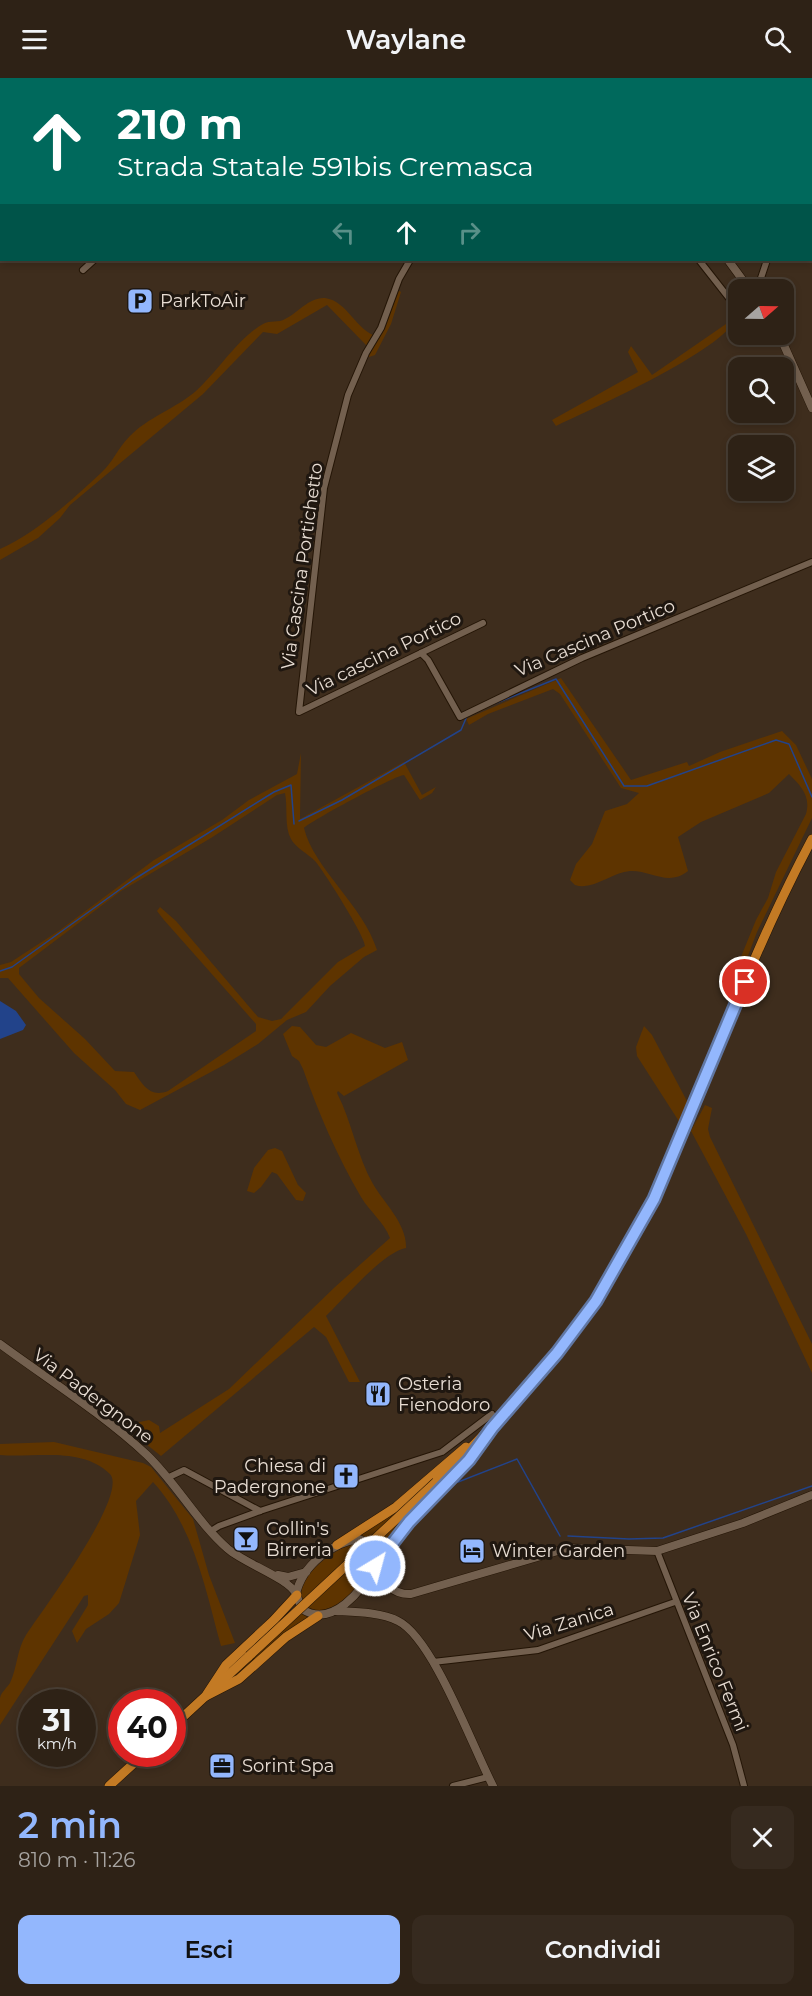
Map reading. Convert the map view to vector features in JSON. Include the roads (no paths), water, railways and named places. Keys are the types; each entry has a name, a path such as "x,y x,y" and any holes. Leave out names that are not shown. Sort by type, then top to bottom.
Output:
{"highway":[{"path":"375,1566 409,1522 469,1460 492,1428 574,1331 615,1271 669,1167 780,902 812,840"},
{"path":"186,1714 492,1428"},
{"path":"337,1545 396,1507 456,1454 492,1428"},
{"path":"206,1696 226,1665 273,1621 297,1594"},
{"path":"206,1696 239,1679 286,1637 318,1616"},
{"path":"109,1786 130,1767"}],"street":[{"path":"83,270 93,261"},
{"name":"Via Cascina Portichetto","path":"299,712 324,488 348,395 366,353 381,328 399,279 409,261"},
{"path":"700,261 728,297"},
{"path":"729,261 742,279"},
{"path":"761,279 767,261"},
{"path":"784,345 812,408"},
{"name":"Via Cascina Portico","path":"421,653 428,660 460,717 582,658 812,562"},
{"name":"Via cascina Portico","path":"299,712 483,623"},
{"name":"Via Padergnone","path":"0,1344 115,1429 148,1457 211,1531 241,1559 286,1582 297,1594 302,1609 318,1616"},
{"path":"211,1531 260,1510 442,1452 492,1414"},
{"path":"167,1479 184,1470 260,1510"},
{"path":"297,1594 306,1572 322,1555 337,1545 353,1540 364,1541 373,1551 375,1566 387,1585 399,1593 411,1594 568,1548 657,1551 721,1531 812,1495"},
{"name":"Via Enrico Fermi","path":"657,1551 675,1602 733,1745 744,1786"},
{"path":"335,1611 359,1590 375,1566"},
{"name":"Via Padergnone","path":"267,1574 288,1576 306,1572"},
{"path":"359,1590 374,1583 387,1585"},
{"path":"359,1590 356,1604 360,1613"},
{"name":"Via Zanica","path":"433,1662 538,1650 675,1602"},
{"path":"318,1616 335,1611 360,1613 402,1623 409,1628 433,1662 493,1786"},
{"path":"453,1786 488,1777"}],"water":[{"path":"0,1001 16,1011 26,1025 23,1030 0,1039"}],"waterway":[{"path":"491,705 556,679 624,786 647,786 776,740 789,744 812,797"},
{"path":"299,821 342,800 461,730 467,716"},
{"path":"0,971 12,967 133,880 274,792 291,785 294,824"},
{"path":"456,1479 458,1482 517,1459 560,1536"},
{"path":"568,1536 663,1538 812,1486"}],"place":[{"name":"ParkToAir","path":"140,301"},
{"name":"Osteria Fienodoro","path":"378,1394"},
{"name":"Chiesa di Padergnone","path":"346,1476"},
{"name":"Collin's Birreria","path":"246,1539"},
{"name":"Winter Garden","path":"472,1551"},
{"name":"Sorint Spa","path":"222,1766"}]}
